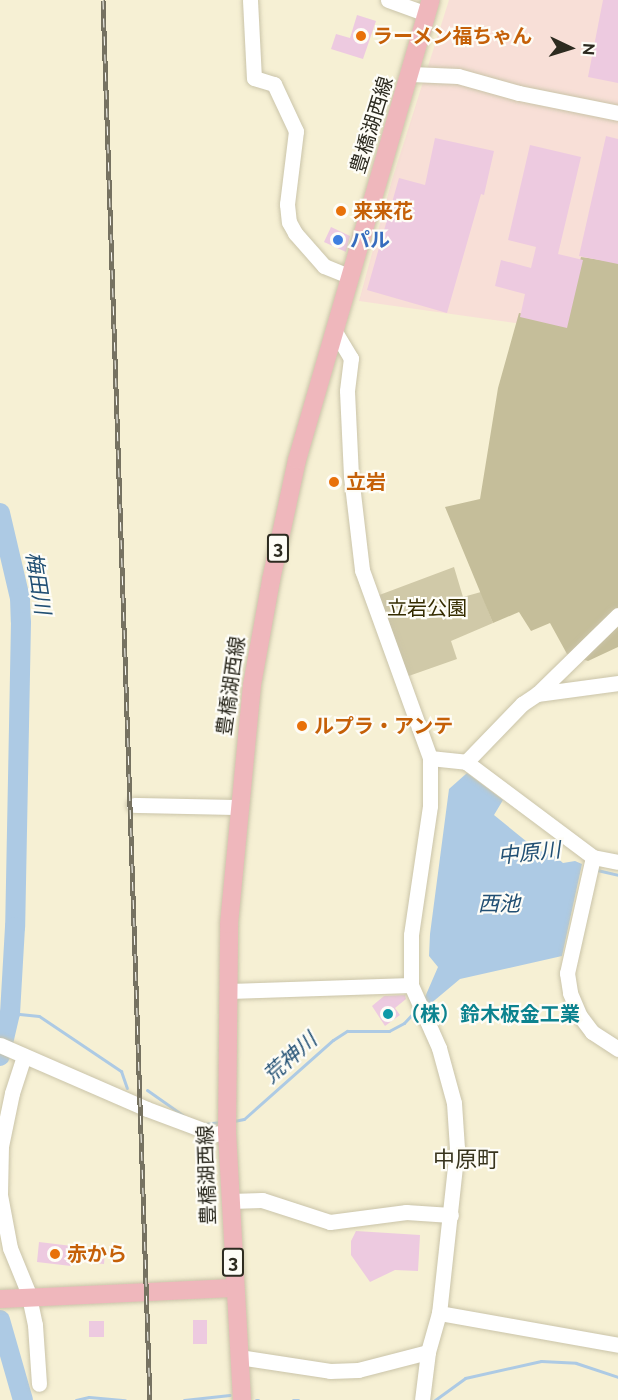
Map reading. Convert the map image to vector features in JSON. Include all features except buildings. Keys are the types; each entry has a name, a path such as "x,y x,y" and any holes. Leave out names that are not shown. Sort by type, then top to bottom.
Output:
{"main road":[{"name":"豊橋湖西線","path":"242,1400 234,1288 227,1123 228,991 229,924 252,685 271,580 297,460 429,7"},
{"path":"0,1299 234,1288"}],"street":[{"path":"250,0 254,78 274,84 296,131 287,204 289,222 295,233 324,266 349,276"},
{"path":"388,0 429,7"},
{"path":"411,74 458,76 519,93 618,113"},
{"path":"334,330 351,358 347,391 351,476 362,570 430,758 430,806 411,935 418,999 439,1048 454,1103 457,1148 439,1313 428,1352 422,1400"},
{"path":"466,762 522,704 537,694 618,615"},
{"path":"537,694 618,683"},
{"path":"430,758 466,762 592,864 618,862"},
{"path":"134,806 239,807"},
{"path":"592,864 567,973 570,993 580,1016 592,1032 618,1049"},
{"path":"228,991 418,999"},
{"path":"0,1045 147,1109 214,1134 227,1123"},
{"path":"22,1054 1,1146 0,1195 10,1248 35,1325 39,1384"},
{"path":"230,1201 262,1200 330,1222 406,1212 451,1215"},
{"path":"439,1313 618,1345"},
{"path":"239,1357 330,1371 358,1370 428,1352"}],"shaded area":[{"path":"449,0 618,0 618,268 571,331 359,301 392,180"},
{"path":"618,253 618,647 588,661 567,654 550,623 531,631 519,612 493,623 445,507 480,499 498,388 519,313 564,319 581,257 614,262"}],"green space":[{"name":"立岩公園","path":"454,567 463,597 481,592 493,623 451,641 457,659 403,678 374,597"}],"water":[{"name":"西池","path":"467,773 503,800 494,815 537,850 555,856 563,863 575,861 582,864 562,956 460,979 429,1005 425,997 438,967 429,956 430,934 449,789"}],"waterway":[{"name":"梅田川","path":"0,513 20,598 21,622 15,927 10,1013 0,1056"},
{"name":"中原川","path":"597,870 618,875"},
{"name":"荒神川","path":"234,1121 244,1119 333,1040 347,1031 389,1031 404,1023 417,1009"},
{"name":"荒神川","path":"10,1013 39,1016 121,1071 127,1088"},
{"name":"荒神川","path":"147,1090 184,1116"},
{"name":"荒神川","path":"204,1124 221,1122"},
{"name":"梅田川","path":"0,1320 23,1400"},
{"path":"435,1400 465,1378 541,1361 576,1363 618,1377"},
{"path":"184,1400 230,1395"},
{"path":"76,1400 89,1397 125,1400"},
{"path":"293,1400 298,1400"}],"railway":[{"path":"103,0 150,1400"}],"place":[{"name":"ラーメン福ちゃん","path":"361,36"},
{"name":"来来花","path":"341,211"},
{"name":"パル","path":"338,240"},
{"name":"立岩","path":"334,482"},
{"name":"ルプラ・アンテ","path":"302,726"},
{"name":"（株）鈴木板金工業","path":"388,1014"},
{"name":"赤から","path":"55,1254"}],"district":[{"name":"中原町","path":"466,1160"}]}
